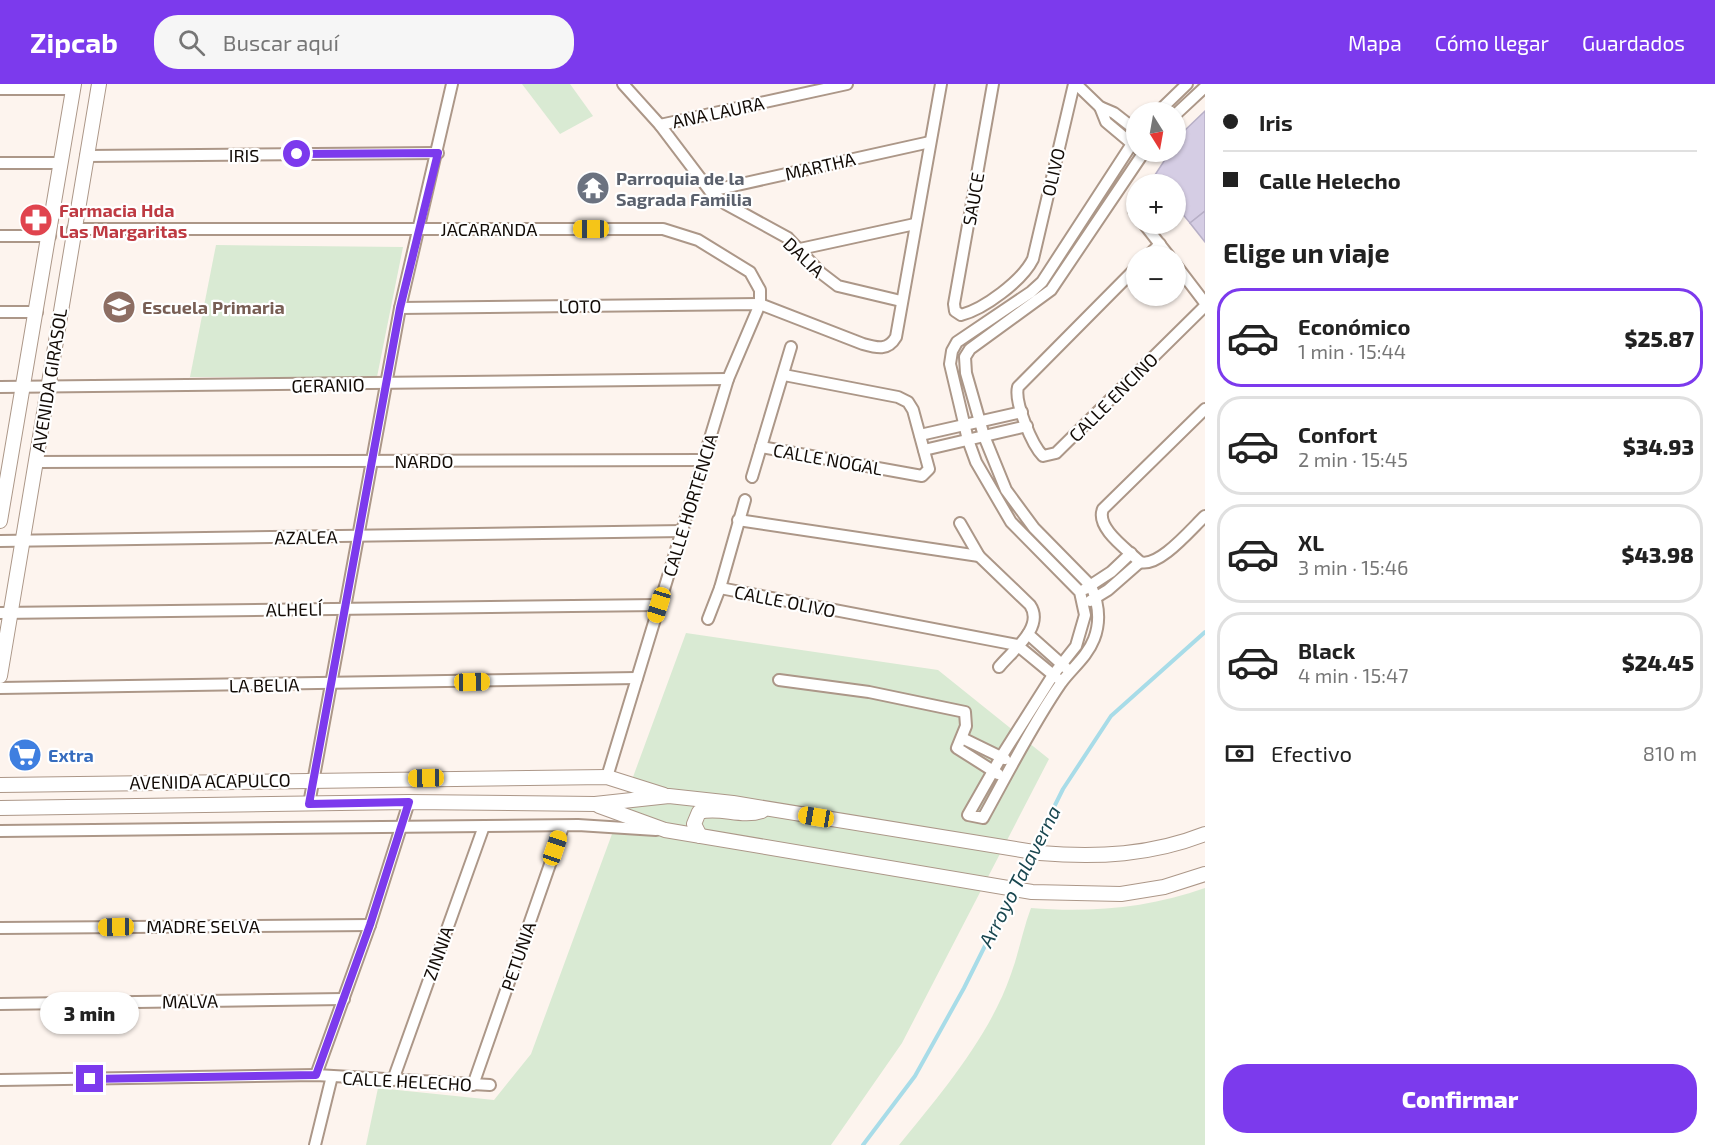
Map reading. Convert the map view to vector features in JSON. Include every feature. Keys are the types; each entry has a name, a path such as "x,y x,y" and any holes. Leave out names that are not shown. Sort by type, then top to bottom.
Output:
{"street":[{"name":"AVENIDA GIRASOL","path":"0,676 4,613 23,541 73,229 99,84"},
{"path":"309,804 356,536 373,461 400,308 438,153 452,84"},
{"name":"DALIA","path":"623,84 660,125 710,191 726,204 788,238 821,273 838,286 901,301"},
{"name":"ANA LAURA","path":"660,125 847,84"},
{"path":"760,304 879,348 887,347 896,337 941,84"},
{"name":"SAUCE","path":"993,84 954,304 956,313 966,314 1010,286 1027,272 1033,259"},
{"path":"1075,84 1100,107 1114,112 1126,121"},
{"name":"OLIVO","path":"1033,259 1075,84"},
{"path":"1168,102 1186,85 1195,96"},
{"name":"AVENIDA GIRASOL","path":"0,520 5,466 37,312 74,87"},
{"path":"0,89 74,87"},
{"path":"1186,105 1205,87"},
{"path":"1100,107 1106,122 1126,137"},
{"name":"MARTHA","path":"710,191 930,141"},
{"name":"IRIS","path":"86,156 438,153"},
{"path":"1067,668 1082,634 1085,604 1080,592 1011,522 985,478 968,440 950,364 953,347 1038,286 1128,162"},
{"path":"1057,679 983,818 968,815 1000,757 1057,679 1094,640 1099,615 1097,598 1091,586 1018,509 998,474 979,422 965,366 967,353 1051,290 1130,162"},
{"path":"0,163 61,163"},
{"path":"800,249 915,224"},
{"name":"JACARANDA","path":"73,229 675,231 698,240 750,272 760,290 760,304"},
{"path":"1152,234 1160,244"},
{"path":"0,236 50,236"},
{"name":"CALLE ENCINO","path":"1126,278 1018,387 1017,396 1027,426 1043,456 1056,453 1205,304 1186,278"},
{"name":"LOTO","path":"400,308 760,304"},
{"name":"CALLE HORTENCIA","path":"607,777 684,531 728,379 760,304"},
{"path":"0,312 37,312"},
{"path":"784,375 791,347"},
{"name":"CALLE NOGAL","path":"784,375 904,399 913,410 920,435 929,469 922,476 761,447 784,375"},
{"name":"GERANIO","path":"0,387 728,379"},
{"path":"1140,562 1104,526 1101,516 1103,509 1205,409"},
{"path":"920,435 1022,412"},
{"path":"924,450 1027,426"},
{"path":"752,477 761,447"},
{"name":"NARDO","path":"36,462 703,459"},
{"name":"CALLE OLIVO","path":"745,500 720,588 1017,645 1057,679"},
{"path":"1085,604 1097,598 1140,562 1155,562 1205,516"},
{"path":"738,520 979,556"},
{"path":"960,523 979,556 1034,610 1034,624 1028,634 999,667"},
{"name":"AZALEA","path":"0,541 684,531"},
{"path":"1080,592 1091,586 1131,553"},
{"path":"708,619 720,588"},
{"name":"ALHELÍ","path":"4,613 659,605"},
{"path":"1028,634 1067,668"},
{"name":"LA BELIA","path":"0,688 330,685 637,678"},
{"path":"779,680 868,692 965,712 963,738 957,748 1006,777"},
{"path":"963,738 1014,762"},
{"name":"AVENIDA ACAPULCO","path":"0,785 607,777 669,796"},
{"path":"595,804 669,796 770,809 1040,853 1077,856 1154,850 1205,834"},
{"path":"316,1075 370,925 403,827 409,802"},
{"name":"AVENIDA ACAPULCO","path":"0,808 409,802 595,804"},
{"path":"595,804 665,831"},
{"path":"700,836 694,824 699,812 708,810 743,815 770,809"},
{"path":"0,831 563,827 578,825 665,831 700,836 1032,892 1121,894 1164,887 1205,874"},
{"name":"ZINNIA","path":"393,1080 484,826"},
{"name":"PETUNIA","path":"472,1085 563,827"},
{"name":"MADRE SELVA","path":"0,928 370,925"},
{"name":"MALVA","path":"0,1004 344,999"},
{"name":"CALLE HELECHO","path":"0,1080 316,1075 490,1085"},
{"path":"315,1145 332,1076"}],"green space":[{"path":"522,84 570,84 593,116 560,134"},
{"path":"216,245 403,247 377,377 190,377"},
{"path":"686,633 938,670 1049,759 902,1043 831,1145 366,1145 378,1088 494,1100 531,1054"},
{"path":"1205,888 1205,1145 899,1145 963,1064 990,1020 1011,974 1031,908 1074,910 1119,907 1163,900"}],"building":[{"path":"1205,111 1205,211 1190,223 1186,218 1186,174 1156,174 1163,162 1186,162 1186,129"},
{"path":"1205,211 1205,242 1190,223"}],"waterway":[{"name":"Arroyo Talaverna","path":"863,1145 915,1076 964,988 1063,789 1111,716 1205,632"}],"place":[{"name":"Parroquia de la Sagrada Familia","path":"593,188"},
{"name":"Farmacia Hda Las Margaritas","path":"36,220"},
{"name":"Escuela Primaria","path":"119,307"},
{"name":"Extra","path":"25,755"}],"route":[{"path":"90,1079 316,1075 370,925 403,827 409,802 309,804 356,536 373,461 400,308 438,153 297,154"}]}
